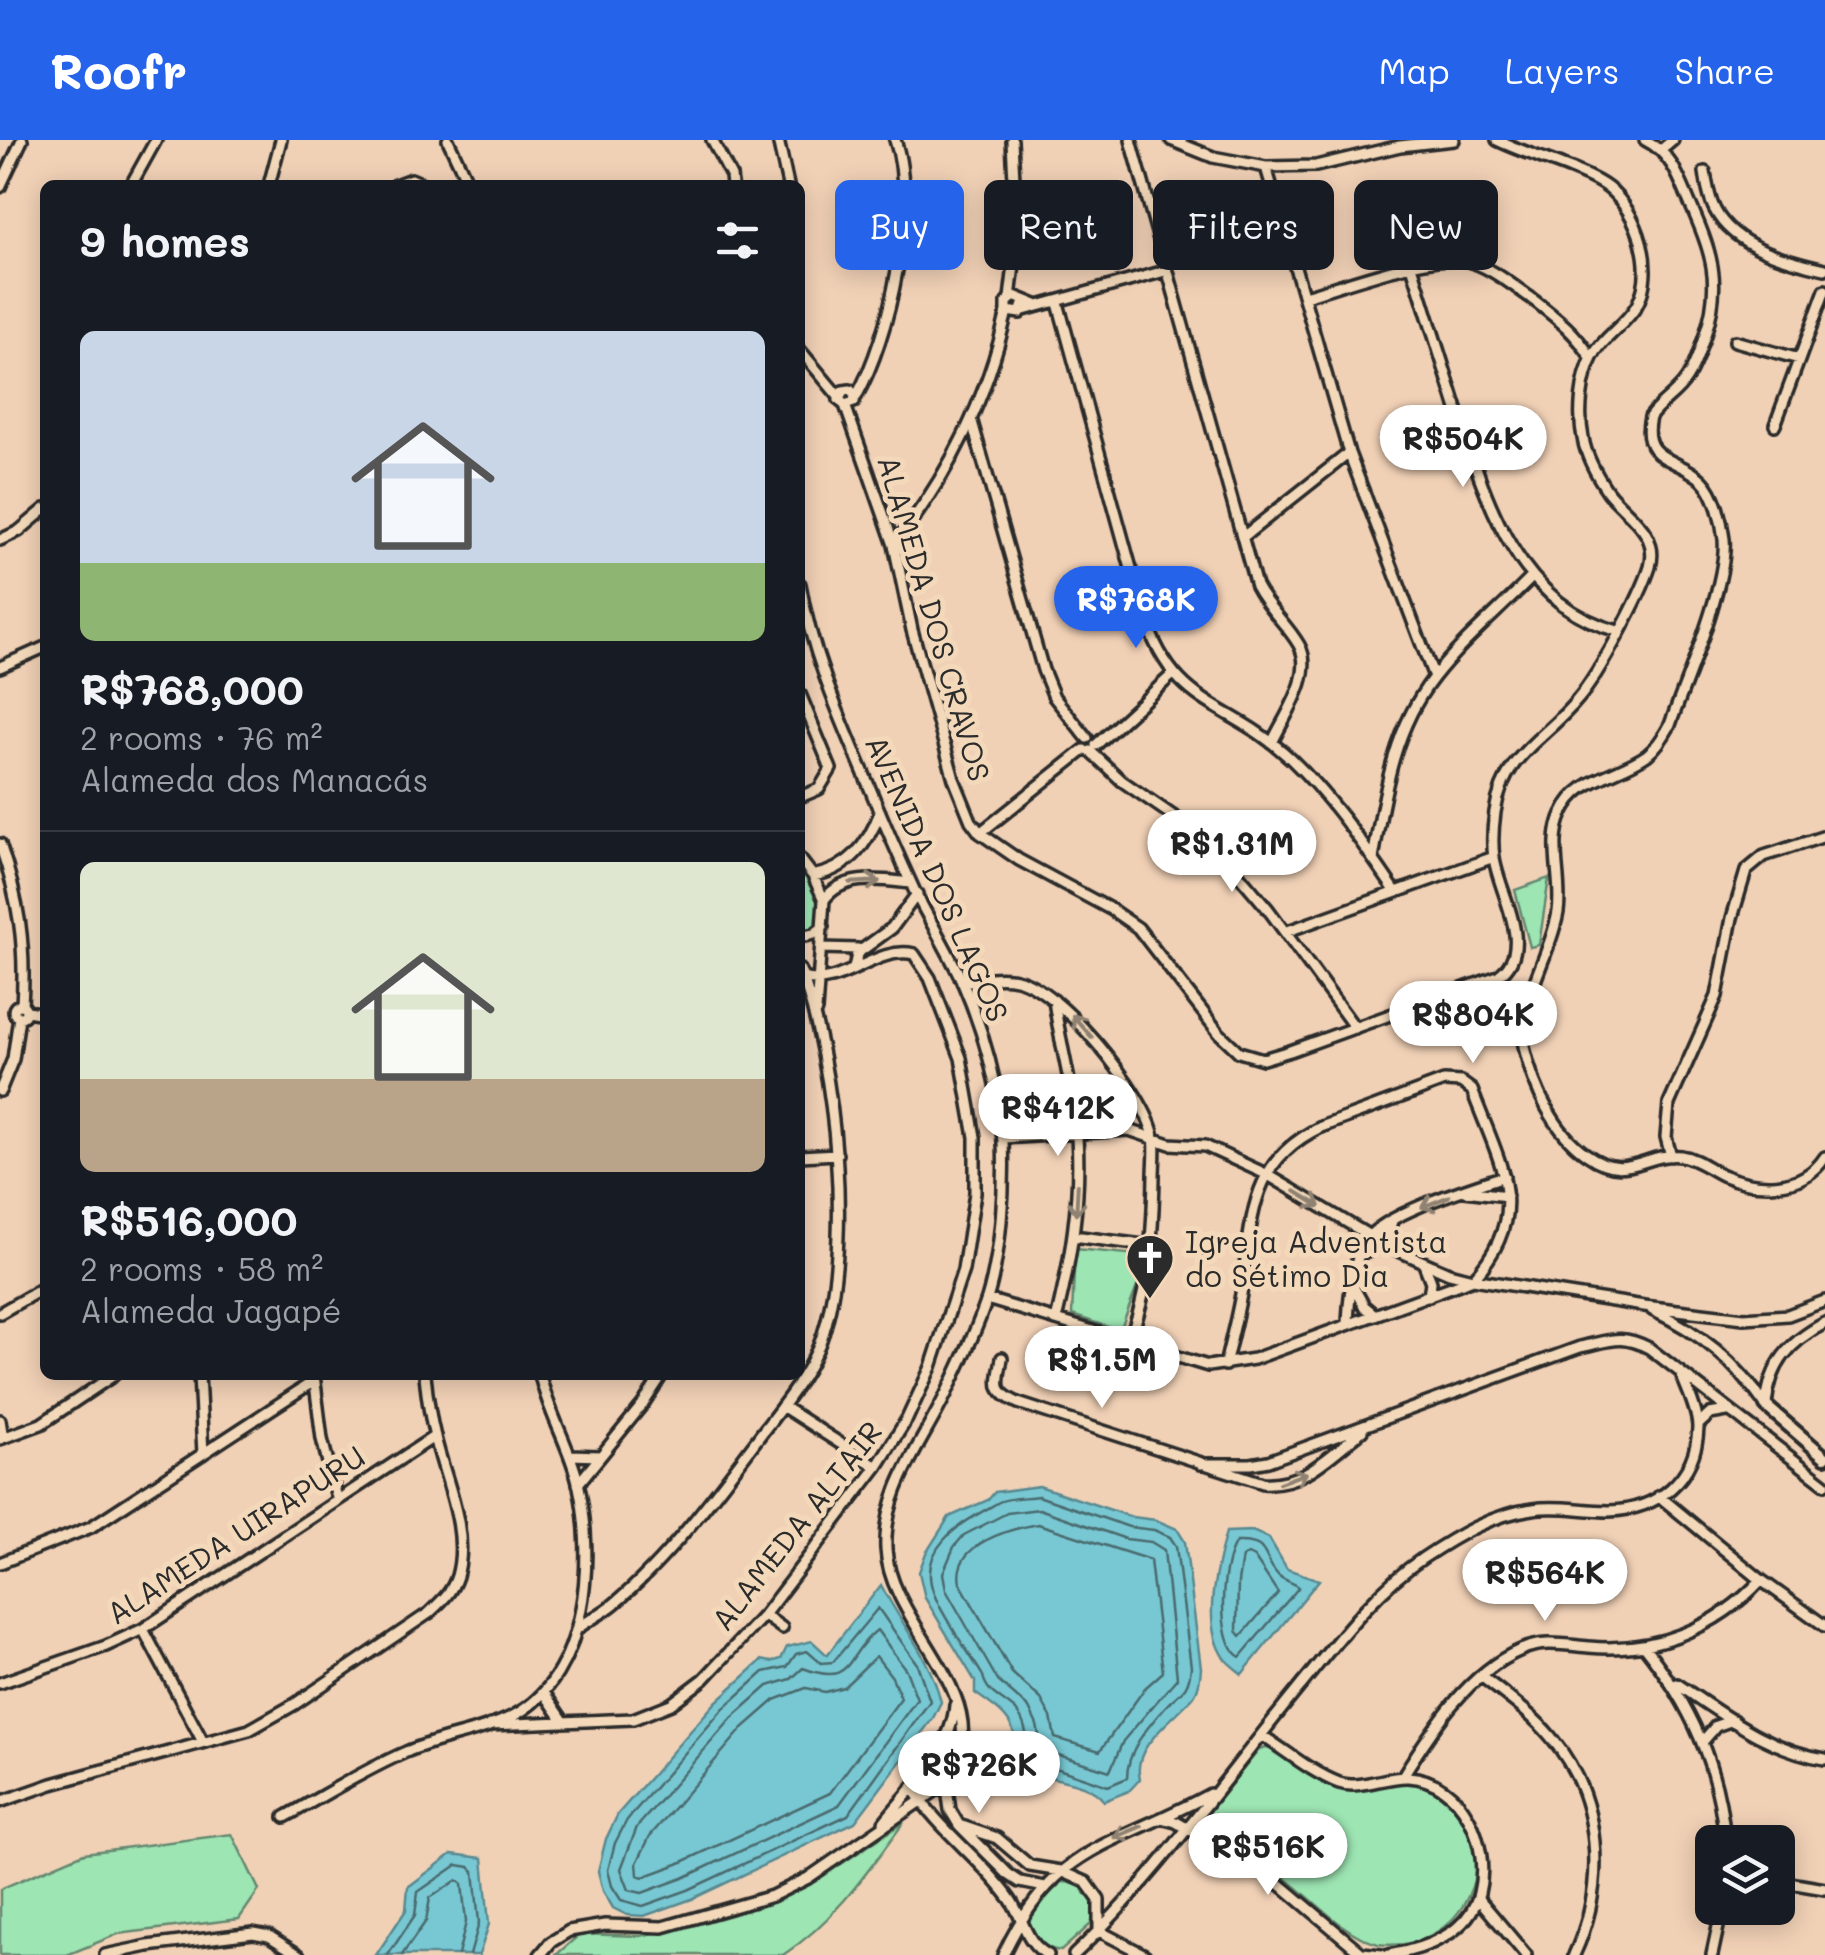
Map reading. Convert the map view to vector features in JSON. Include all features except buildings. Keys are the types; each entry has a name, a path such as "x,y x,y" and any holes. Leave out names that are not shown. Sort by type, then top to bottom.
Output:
{"street":[{"path":"0,187 22,140"},
{"path":"270,180 281,140"},
{"path":"448,140 468,180"},
{"path":"712,140 731,180"},
{"path":"778,140 787,180"},
{"path":"805,356 828,382 848,397 864,378 882,340 894,295 900,247 902,196 895,140"},
{"path":"894,545 934,491 972,422 1004,327 1017,305 1012,280 1017,241 1012,140"},
{"path":"1130,140 1256,586 1304,656 1301,681 1272,742"},
{"path":"1171,140 1213,157 1266,167 1316,166 1400,146 1454,140"},
{"path":"1285,932 1494,857 1495,812 1510,771 1522,752 1578,699 1650,566 1652,553 1641,524 1602,482 1583,438 1582,398 1592,358 1628,318 1643,287 1646,271 1632,219 1609,189 1594,180 1497,140"},
{"path":"1645,140 1661,150 1678,176 1706,240 1715,293 1696,362 1678,390 1654,412 1648,424 1648,439 1655,451 1693,472 1708,486 1722,529 1723,565 1662,740 1638,760 1584,786 1560,816 1556,843 1560,874 1558,910 1522,1031 1528,1062 1543,1098 1564,1132 1596,1160 1616,1167 1672,1156 1688,1158 1730,1178 1780,1185 1809,1176 1825,1157"},
{"path":"1661,150 1673,140"},
{"path":"133,180 152,142"},
{"path":"1266,167 1348,453 1434,677"},
{"path":"1705,172 1714,209 1728,227 1778,255 1825,269"},
{"path":"1304,296 1398,270"},
{"path":"1413,270 1493,514 1532,577 1582,618 1618,631"},
{"path":"1485,270 1556,318 1592,358"},
{"path":"1017,305 1058,303 1165,271"},
{"path":"1775,425 1825,290"},
{"path":"1058,303 1143,612 1151,638 1172,675 1203,700 1272,742 1322,791 1396,892"},
{"path":"1735,341 1799,359"},
{"name":"ALAMEDA DOS CRAVOS","path":"848,397 852,422 894,545 912,630 963,806 980,833 1019,860 1128,919 1219,1034 1239,1052 1262,1059 1508,970 1516,951 1513,926 1494,857"},
{"path":"972,422 1054,697 1088,744 1122,781 1211,842 1285,932 1355,1028"},
{"path":"1243,537 1348,453"},
{"path":"0,540 40,513"},
{"path":"1373,858 1387,776 1411,714 1434,677 1532,577"},
{"name":"AVENIDA DOS LAGOS","path":"805,606 818,664 916,894 962,982 984,1046 1003,1138 1003,1202 987,1299 948,1391 902,1478 886,1529 886,1553 895,1590 956,1698 961,1743 947,1780"},
{"path":"0,666 40,650"},
{"path":"980,833 1172,675"},
{"path":"805,706 831,769 824,784 805,794"},
{"path":"813,876 843,866 856,854 872,833 880,812"},
{"path":"1672,1156 1666,1137 1669,1104 1716,996 1741,882 1753,863 1764,856 1825,836"},
{"path":"0,844 18,902 26,960 13,1059 0,1091"},
{"path":"805,866 824,900 815,1019"},
{"path":"824,900 834,888 849,882 911,882"},
{"path":"854,969 859,952 892,928 916,894"},
{"path":"805,936 823,927"},
{"path":"822,948 859,952"},
{"name":"ALAMEDA ALTAIR","path":"490,1725 633,1719 671,1704 704,1680 764,1614 877,1468 908,1420 931,1368 963,1270 974,1193 974,1137 960,1058 920,959 905,952 894,954 819,981"},
{"path":"805,975 819,981"},
{"path":"962,982 1016,978 1054,1000 1087,1031 1136,1096 1155,1138 1151,1246 1144,1290 1128,1343"},
{"path":"805,984 828,1082 837,1154 836,1240 825,1327 805,1373"},
{"path":"1054,1000 1077,1136 1077,1210 1056,1320"},
{"path":"0,1008 40,1013"},
{"path":"1225,1365 1242,1292 1256,1194 1286,1150 1302,1137 1444,1081 1454,1081 1472,1090 1504,1176 1506,1224 1492,1267 1504,1285"},
{"path":"1003,1138 1129,1130 1170,1144 1205,1146 1268,1175 1424,1264 1504,1285 1744,1318 1788,1315 1825,1300"},
{"path":"805,1156 837,1154"},
{"path":"1348,1324 1360,1255 1370,1236 1394,1218 1504,1176"},
{"path":"1462,1190 1507,1196"},
{"path":"1360,1255 1385,1245 1394,1218"},
{"path":"1073,1236 1151,1246"},
{"path":"987,1299 1192,1364 1225,1365 1254,1359 1429,1296 1473,1278 1493,1257"},
{"path":"1424,1264 1431,1282 1429,1296"},
{"path":"1353,1286 1364,1306 1375,1315"},
{"path":"0,1313 40,1290"},
{"path":"1644,1306 1703,1337 1732,1362 1766,1406 1825,1457"},
{"path":"1703,1337 1712,1315"},
{"path":"1766,1406 1770,1378 1783,1354 1825,1323"},
{"path":"1201,1464 1251,1464 1618,1337 1633,1340 1680,1370 1727,1411 1825,1484"},
{"path":"1002,1358 998,1386 1002,1395 1251,1480 1278,1484 1303,1477 1372,1424"},
{"path":"1074,1955 1186,1828 1366,1608 1423,1558 1486,1522 1508,1514 1534,1508 1625,1509 1671,1492 1692,1458 1698,1425 1680,1370"},
{"path":"0,1420 2,1438 41,1424 107,1380"},
{"path":"199,1380 203,1454"},
{"path":"0,1563 91,1527 311,1380"},
{"path":"314,1380 322,1439 337,1498"},
{"path":"0,1802 249,1730 296,1704 429,1613 446,1597 456,1580 459,1538 426,1380"},
{"path":"285,1817 404,1753 510,1717 545,1694 566,1662 581,1612 584,1549 578,1484 542,1380"},
{"path":"578,1484 658,1380"},
{"path":"576,1629 615,1603 674,1542 800,1380"},
{"path":"782,1406 877,1468"},
{"path":"1698,1425 1710,1414 1727,1411"},
{"name":"ALAMEDA UIRAPURU","path":"0,1682 106,1646 143,1628 435,1436"},
{"path":"1323,1441 1330,1455"},
{"path":"570,1455 602,1455"},
{"path":"1251,1464 1251,1480"},
{"path":"1659,1496 1761,1580 1825,1626"},
{"path":"1402,1777 1422,1744 1481,1676 1505,1658 1533,1646 1644,1645 1677,1637 1703,1626 1743,1600 1761,1580"},
{"path":"764,1614 782,1628"},
{"path":"143,1628 203,1742"},
{"path":"1644,1645 1672,1681 1704,1740 1716,1778 1722,1825"},
{"path":"1481,1676 1551,1737 1580,1787 1595,1844 1596,1871 1592,1904 1574,1955"},
{"path":"1672,1681 1780,1747 1825,1758"},
{"path":"545,1694 562,1719"},
{"path":"882,1826 930,1762 954,1722 956,1698"},
{"path":"1704,1740 1716,1726 1733,1720"},
{"path":"1261,1734 1344,1785 1402,1777 1435,1784 1470,1819 1481,1851 1478,1898 1468,1916 1426,1946 1390,1955"},
{"path":"930,1762 943,1770 950,1810 963,1828 1008,1874 1020,1882 1045,1887"},
{"path":"540,1955 550,1942 569,1931 605,1926 663,1927 772,1896 808,1878 922,1803 947,1780"},
{"path":"912,1787 922,1803 998,1884 1022,1916 1032,1943 1048,1955"},
{"path":"1003,1955 1022,1916 1061,1871 1108,1841 1216,1791"},
{"path":"1161,1818 1270,1875 1363,1954 1382,1955"},
{"path":"957,1842 963,1828"},
{"path":"963,1828 997,1838 1030,1866 1075,1875 1094,1889 1100,1908 1099,1931"},
{"path":"998,1884 1008,1874"},
{"path":"1795,1884 1825,1888"},
{"path":"1478,1898 1526,1955"},
{"path":"1712,1955 1718,1925"},
{"path":"1099,1931 1145,1955"},
{"path":"105,1955 253,1933 269,1936 299,1955"}],"green space":[{"path":"805,874 819,901 820,924 814,929 805,928"},
{"path":"1549,878 1539,945 1530,947 1515,890"},
{"path":"1075,1249 1149,1256 1120,1331 1072,1315"},
{"path":"1265,1748 1342,1789 1410,1783 1430,1788 1448,1799 1466,1821 1475,1846 1475,1872 1468,1896 1454,1917 1434,1934 1408,1943 1378,1944 1364,1939 1286,1878 1209,1828 1210,1810 1259,1750"},
{"path":"904,1822 835,1911 783,1955 556,1955 580,1934 641,1936 769,1904 816,1881"},
{"path":"232,1834 259,1890 239,1919 118,1934 67,1955 0,1955 0,1889 84,1853"},
{"path":"1062,1882 1084,1889 1097,1909 1091,1924 1061,1951 1035,1939 1029,1927 1036,1908"}],"water":[{"path":"1039,1486 1132,1517 1156,1520 1177,1529 1185,1542 1201,1668 1197,1689 1147,1745 1139,1767 1140,1779 1129,1791 1104,1801 1085,1787 1038,1774 1017,1762 1012,1728 1002,1714 975,1693 975,1681 925,1598 919,1572 949,1517 988,1500 995,1492"},
{"path":"1252,1531 1269,1538 1287,1569 1319,1580 1242,1674 1224,1658 1217,1645 1213,1596 1226,1532"},
{"path":"881,1585 923,1656 941,1702 855,1822 692,1899 644,1916 627,1915 613,1908 598,1871 606,1839 618,1814 716,1702 762,1660 781,1659 787,1647 812,1641 827,1655"},
{"path":"452,1854 483,1858 489,1924 479,1955 376,1955 406,1910 408,1887"}],"place":[{"name":"Igreja Adventista do Sétimo Dia","path":"1150,1300"}]}
